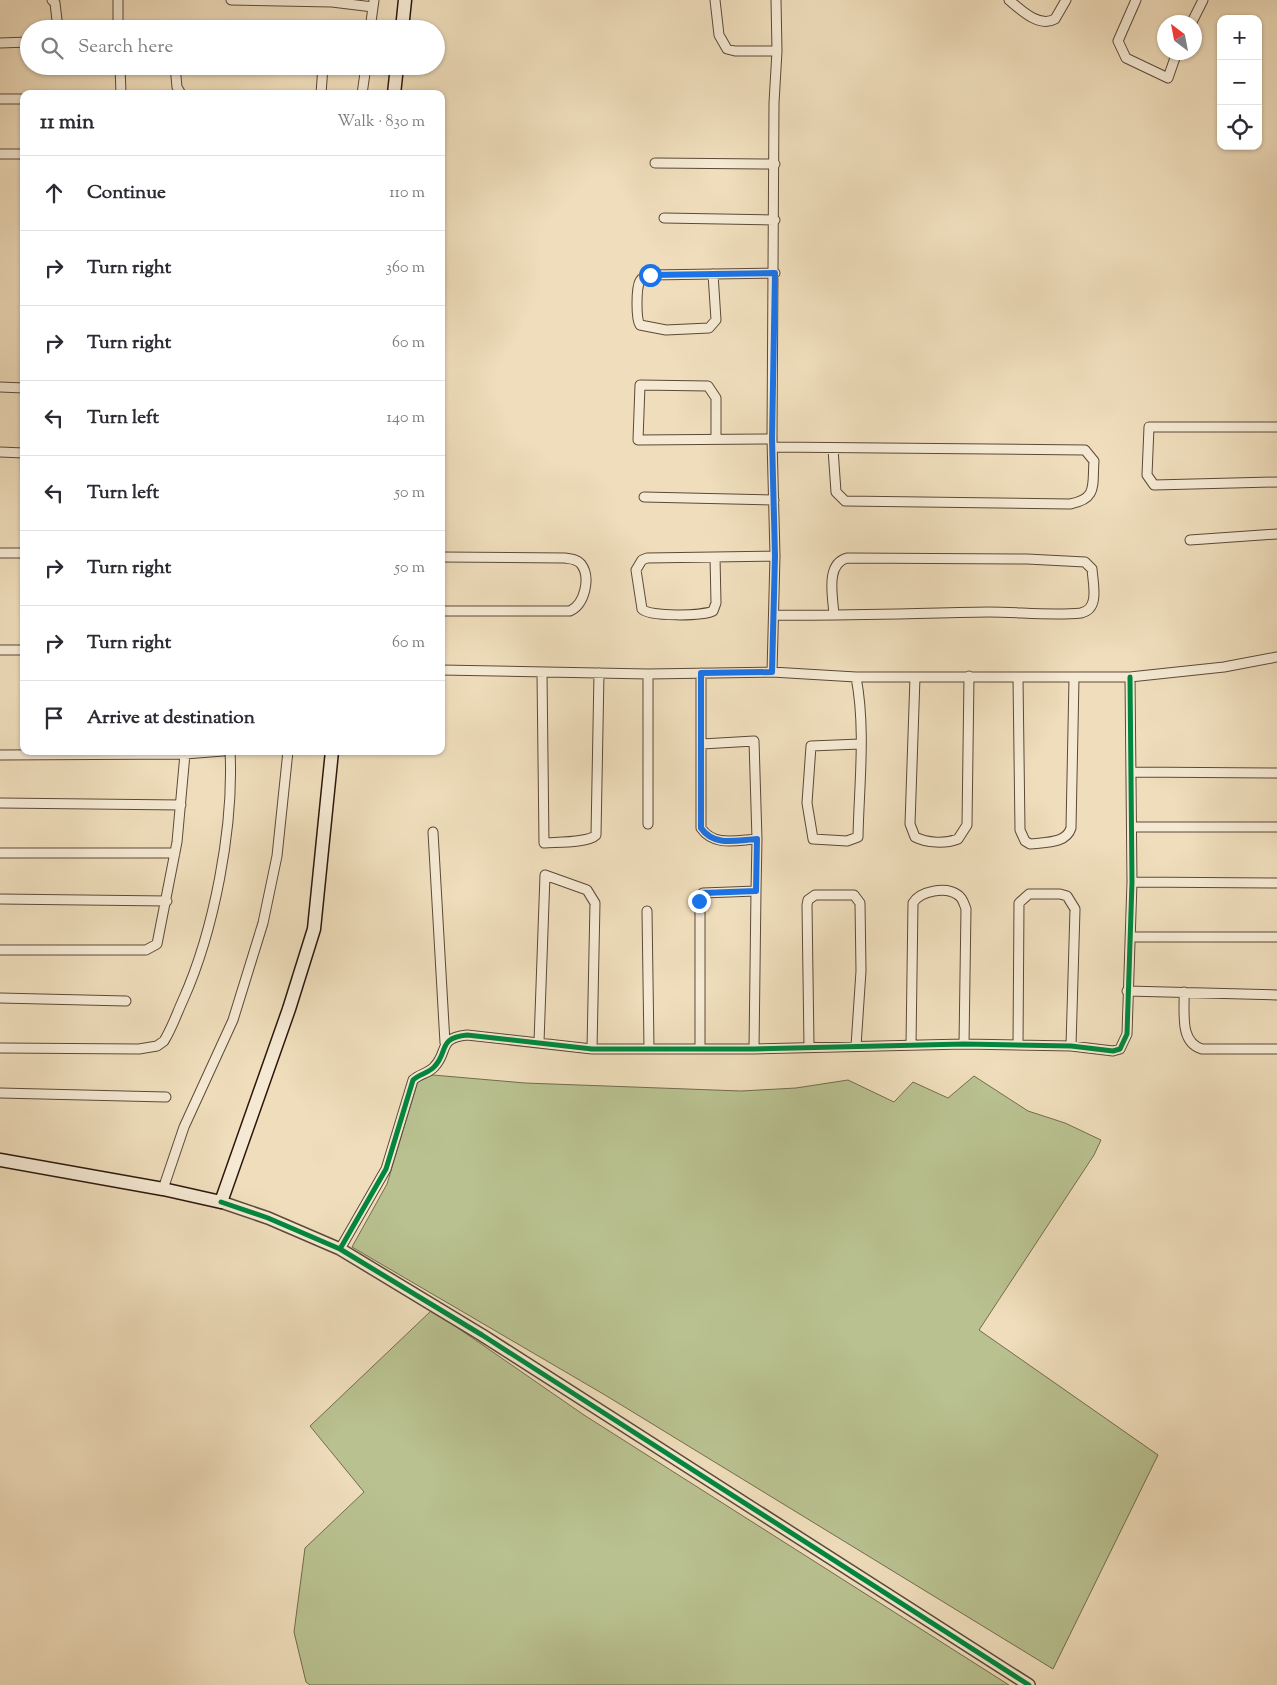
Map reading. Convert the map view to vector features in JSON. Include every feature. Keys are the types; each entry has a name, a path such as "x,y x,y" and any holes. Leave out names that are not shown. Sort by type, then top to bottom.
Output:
{"main road":[{"path":"403,20 405,0"},
{"path":"395,90 397,75"},
{"path":"0,1160 163,1189 221,1202 289,1009 314,928 332,755"}],"street":[{"path":"52,0 55,3 57,20"},
{"path":"118,0 118,20"},
{"path":"231,0 332,1 374,4 371,20"},
{"path":"715,0 719,35 727,49 735,52 777,51"},
{"path":"772,672 775,556 772,443 776,0"},
{"path":"1009,0 1028,16 1046,22 1055,19 1066,0"},
{"path":"1136,0 1118,41 1126,58 1168,78 1174,60"},
{"path":"1196,15 1203,0"},
{"path":"0,43 20,42"},
{"path":"120,75 121,90"},
{"path":"176,75 179,90"},
{"path":"321,90 322,75"},
{"path":"363,90 365,75"},
{"path":"0,99 20,99"},
{"path":"0,154 20,154"},
{"path":"655,163 775,164"},
{"path":"664,218 775,220"},
{"path":"713,274 716,320 709,328 666,330 640,325 638,316 639,283 641,279 650,275 775,273"},
{"path":"716,438 716,398 708,386 640,385 638,440 716,438 833,449 1086,450 1094,461 1092,493 1084,502 1070,504 844,500 836,492 833,449"},
{"path":"0,387 20,388"},
{"path":"1277,427 1149,427 1147,475 1154,485 1277,482"},
{"path":"0,452 20,453"},
{"path":"644,497 774,500"},
{"path":"1190,540 1277,534"},
{"path":"0,553 20,553"},
{"path":"715,557 716,603 713,611 705,614 648,614 642,609 636,584 636,570 642,560 647,558 775,556"},
{"path":"445,557 572,559 582,565 584,580 581,602 577,608 570,611 445,611"},
{"path":"774,615 834,615 991,612 1081,613 1089,610 1093,605 1092,569 1085,562 1036,559 847,558 838,562 833,570 834,615"},
{"path":"0,650 20,650"},
{"path":"445,670 648,674 772,672 856,677 969,676 1074,678 1130,677 1224,667 1277,657"},
{"path":"542,672 544,843 592,838 598,831 599,673"},
{"path":"701,673 701,828 710,838 718,840 757,839"},
{"path":"648,674 648,824"},
{"path":"915,677 910,824 915,837 937,842 958,840 967,825 969,676"},
{"path":"856,677 859,694 860,744 858,837 847,841 813,839 807,802 811,746 860,744"},
{"path":"445,1043 453,1038 467,1035 592,1049 754,1049 809,1046 964,1044 1071,1046 1113,1051 1120,1049 1127,1034 1132,882 1130,677"},
{"path":"1018,678 1020,830 1025,841 1030,844 1062,840 1070,833 1074,678"},
{"path":"702,744 754,741 757,839 754,1049"},
{"path":"0,755 20,755"},
{"path":"0,950 150,949 157,944 175,853 185,755"},
{"path":"0,1048 139,1049 157,1046 164,1041 194,977 206,933 227,834 231,777 230,755"},
{"path":"163,1189 184,1127 233,1020 263,923 277,856 288,755"},
{"path":"1131,772 1277,773"},
{"path":"0,803 181,805"},
{"path":"1132,827 1277,827"},
{"path":"340,1250 386,1170 413,1080 434,1067 445,1043 433,832"},
{"path":"0,853 175,853"},
{"path":"539,1042 545,875 587,890 595,903 592,1049"},
{"path":"1132,882 1277,883"},
{"path":"700,1048 700,896 703,893 756,891"},
{"path":"911,1045 913,903 925,893 948,891 961,897 966,909 964,1044"},
{"path":"809,1046 808,900 815,894 854,895 860,903 861,971 856,1046"},
{"path":"1018,1045 1019,903 1029,894 1060,894 1070,899 1075,909 1071,1046"},
{"path":"0,899 167,901"},
{"path":"647,911 650,1048"},
{"path":"1130,937 1277,937"},
{"path":"1128,992 1277,994"},
{"path":"1184,992 1187,1037 1194,1047 1202,1049 1277,1049"},
{"path":"0,998 126,1001"},
{"path":"0,1093 166,1097"},
{"path":"221,1202 268,1218 340,1250 482,1336 1029,1685"}],"green space":[{"path":"433,1075 525,1083 741,1091 796,1088 848,1080 894,1102 913,1082 948,1098 974,1076 1028,1111 1065,1123 1101,1140 1094,1155 979,1330 1158,1455 1053,1669 605,1395 352,1247 387,1184 418,1081"},
{"path":"432,1310 584,1415 1009,1685 310,1685 306,1682 294,1632 305,1548 364,1492 310,1426"}],"cycle path":[{"path":"340,1249 386,1169 413,1080 434,1067 447,1042 458,1037 467,1035 592,1049 754,1049 964,1044 1071,1046 1113,1051 1120,1049 1127,1034 1132,882 1130,677"},
{"path":"221,1202 268,1218 340,1249 482,1335 1029,1685"}],"route":[{"path":"650,275 775,273 772,439 775,556 772,672 701,673 701,828 710,838 718,840 757,839 756,891 703,893 699,901"}]}
